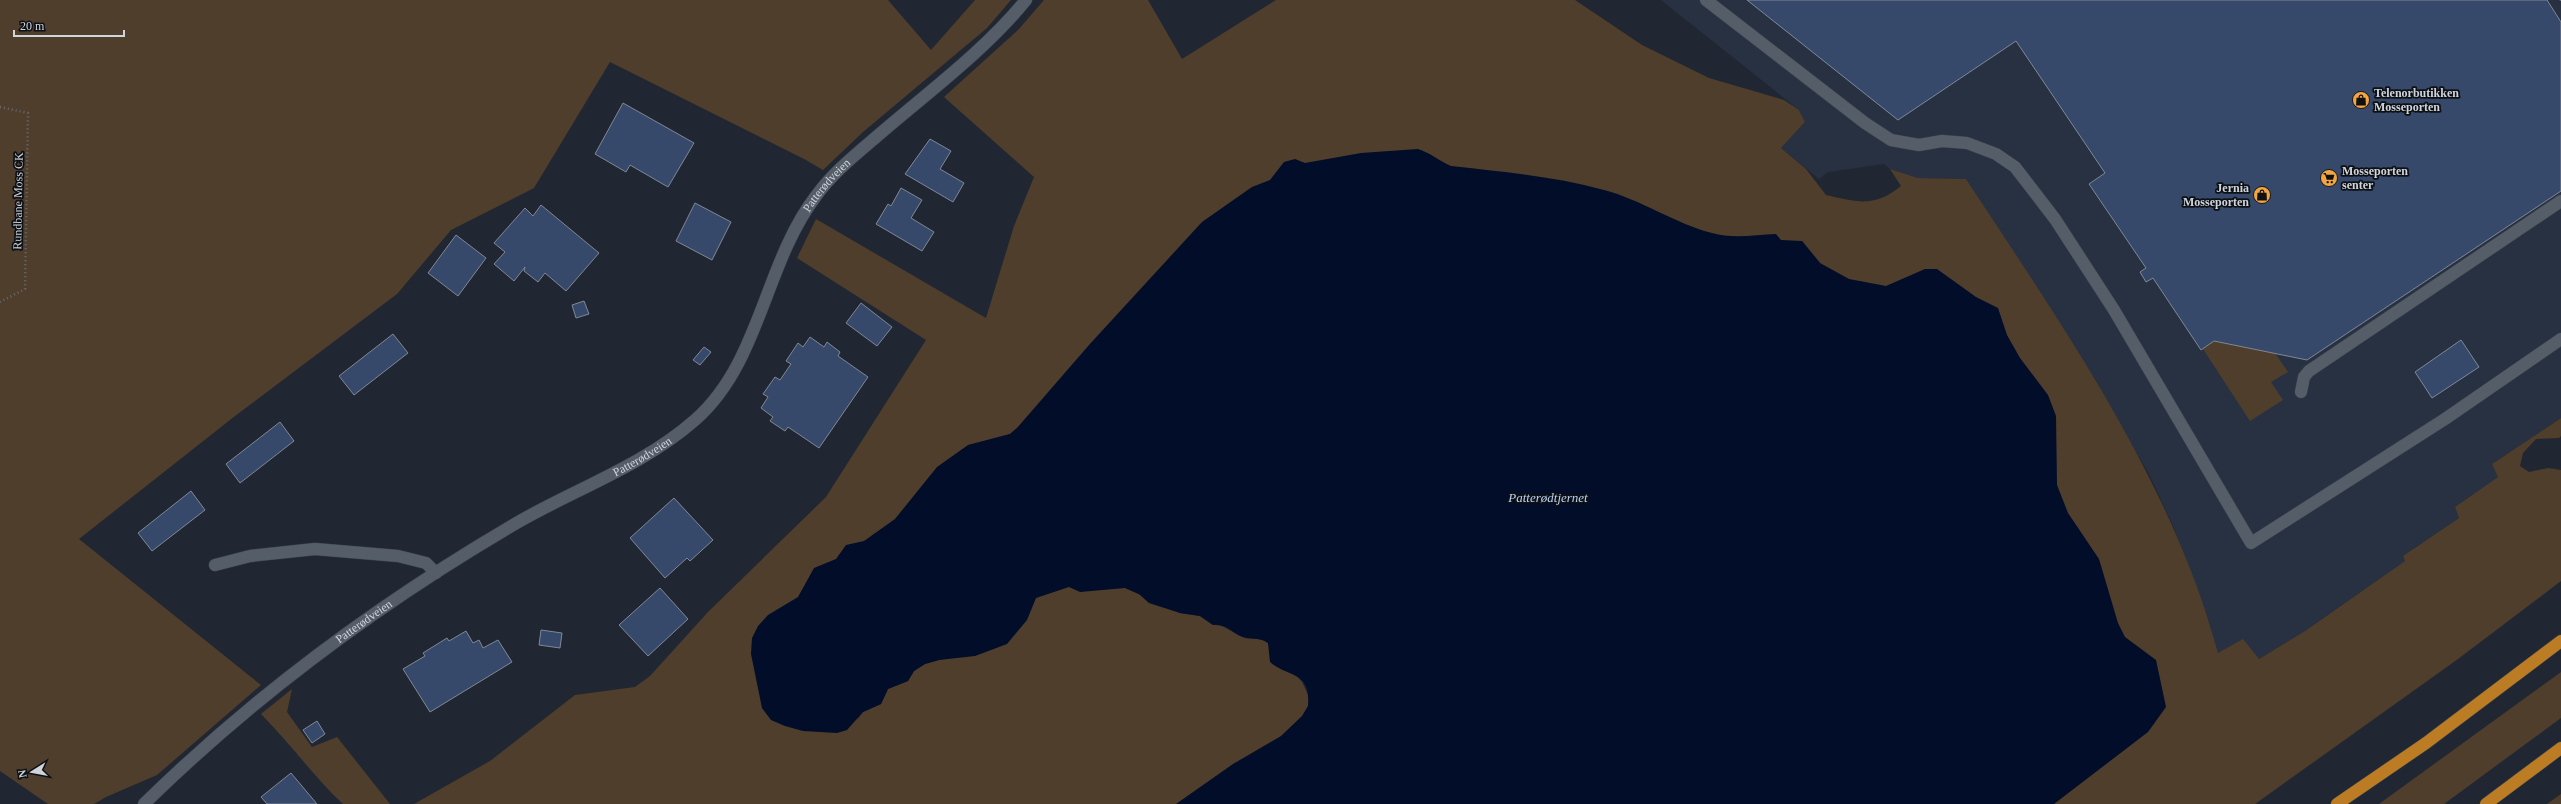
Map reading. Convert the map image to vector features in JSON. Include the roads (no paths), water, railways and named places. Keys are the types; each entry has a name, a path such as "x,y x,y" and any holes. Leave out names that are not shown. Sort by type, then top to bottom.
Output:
{"highway":[{"path":"2337,804 2426,743 2561,641"},
{"path":"2486,804 2561,748"}],"street":[{"name":"Patterødveien","path":"144,804 267,693 310,660 436,573 522,520 652,452 704,412 714,402 743,354 781,260 816,196 849,160 989,39 1026,0"},
{"path":"1706,0 1865,123 1891,140 1919,145 1942,141 1967,143 1996,154 2015,166 2055,219 2114,310 2252,543 2445,419 2561,339"},
{"path":"2301,392 2304,377 2309,371 2561,201"},
{"path":"215,565 257,555 315,550 398,556 426,563 436,573"}],"water":[{"name":"Patterødtjernet","path":"1418,149 1451,166 1547,178 1604,190 1618,194 1685,224 1720,235 1752,236 1776,234 1781,240 1802,241 1820,263 1849,279 1886,286 1925,269 1937,269 1976,297 1998,308 2007,335 2020,358 2048,395 2056,416 2057,485 2068,513 2099,559 2118,623 2125,637 2156,660 2166,707 2148,732 2054,804 1176,804 1233,764 1281,736 1302,716 1308,706 1306,686 1297,676 1277,667 1270,662 1268,643 1263,640 1246,638 1226,627 1213,625 1200,616 1180,613 1149,603 1139,594 1125,588 1080,592 1069,587 1036,598 1027,620 1007,644 975,656 939,660 925,664 914,671 908,681 888,689 881,704 863,712 847,730 837,733 803,731 771,720 762,708 751,654 752,638 758,626 768,615 798,597 814,568 836,559 846,545 864,541 895,519 937,467 968,445 1010,434 1017,428 1089,345 1202,222 1252,187 1270,180 1284,162 1295,159 1305,163 1361,153"}],"place":[{"name":"Telenorbutikken Mosseporten","path":"2361,100"},
{"name":"Mosseporten senter","path":"2329,178"},
{"name":"Jernia Mosseporten","path":"2262,195"}]}
